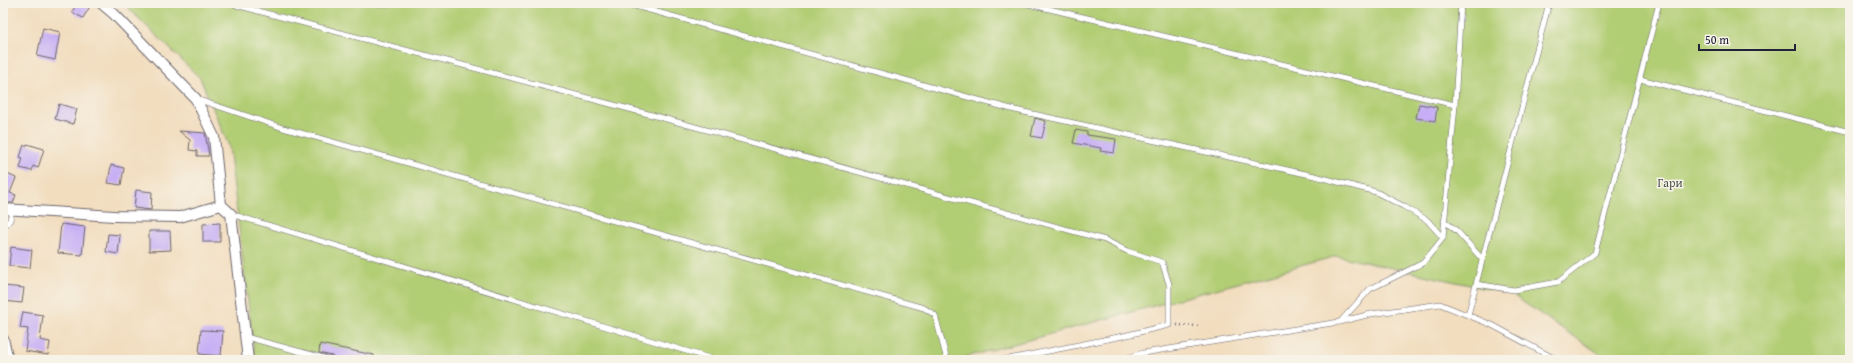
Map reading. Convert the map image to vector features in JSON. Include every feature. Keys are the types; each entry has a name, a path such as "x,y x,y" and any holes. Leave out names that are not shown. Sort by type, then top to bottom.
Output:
{"street":[{"path":"101,3 114,14 196,99 214,137 221,205 231,214 248,360"},
{"path":"8,209 114,216 180,217 221,205"},
{"path":"3,339 8,360"}],"lane":[{"path":"228,3 652,115 1105,240 1127,251 1162,262 1168,284 1169,325 1123,336 1004,360"},
{"path":"624,3 1015,110 1314,176 1376,192 1427,220 1443,238"},
{"path":"1024,3 1455,105"},
{"path":"1339,322 1370,288 1422,262 1443,238 1455,105 1461,3"},
{"path":"1468,315 1549,3"},
{"path":"1476,284 1514,290 1558,282 1595,253 1659,3"},
{"path":"1640,79 1850,132"},
{"path":"196,99 283,128 924,308 935,315 947,360"},
{"path":"3,228 10,220 8,209"},
{"path":"231,214 716,360"},
{"path":"1444,221 1457,231 1482,258"},
{"path":"1120,360 1143,353 1339,322 1371,314 1440,304 1492,324 1557,360"},
{"path":"246,337 331,360"}],"path":[{"path":"1169,325 1201,326"}],"green space":[{"name":"Гари","path":"123,3 1850,3 1850,360 1609,360 1511,294 1337,256 955,360 255,360 229,146 200,78"}],"building":[{"path":"77,3 92,3 83,18 72,12"},
{"path":"43,28 60,32 55,60 37,56"},
{"path":"59,104 77,109 73,124 55,119"},
{"path":"1419,104 1437,107 1435,121 1416,118"},
{"path":"1035,118 1046,121 1042,138 1031,136"},
{"path":"1076,130 1087,132 1087,135 1116,139 1114,153 1100,151 1101,148 1073,143"},
{"path":"179,131 205,133 209,156 197,156 197,151 189,150 190,140"},
{"path":"27,144 44,149 38,168 33,166 32,171 20,168 23,158 20,157 24,145 26,146"},
{"path":"111,165 124,168 121,185 108,183"},
{"path":"3,172 16,178 10,193 16,195 13,203 3,203"},
{"path":"136,190 152,192 151,210 134,208"},
{"path":"220,223 220,242 203,242 203,224"},
{"path":"61,224 85,227 82,255 58,253"},
{"path":"149,231 170,231 171,250 149,251"},
{"path":"108,234 120,235 118,254 106,252"},
{"path":"11,247 32,250 30,268 9,266"},
{"path":"4,286 24,288 22,303 3,301"},
{"path":"23,312 43,315 40,340 50,342 48,355 25,351 28,329 20,328"},
{"path":"201,330 223,331 221,356 199,354"},
{"path":"320,344 374,355 374,360 335,360 332,356 319,353"}]}
